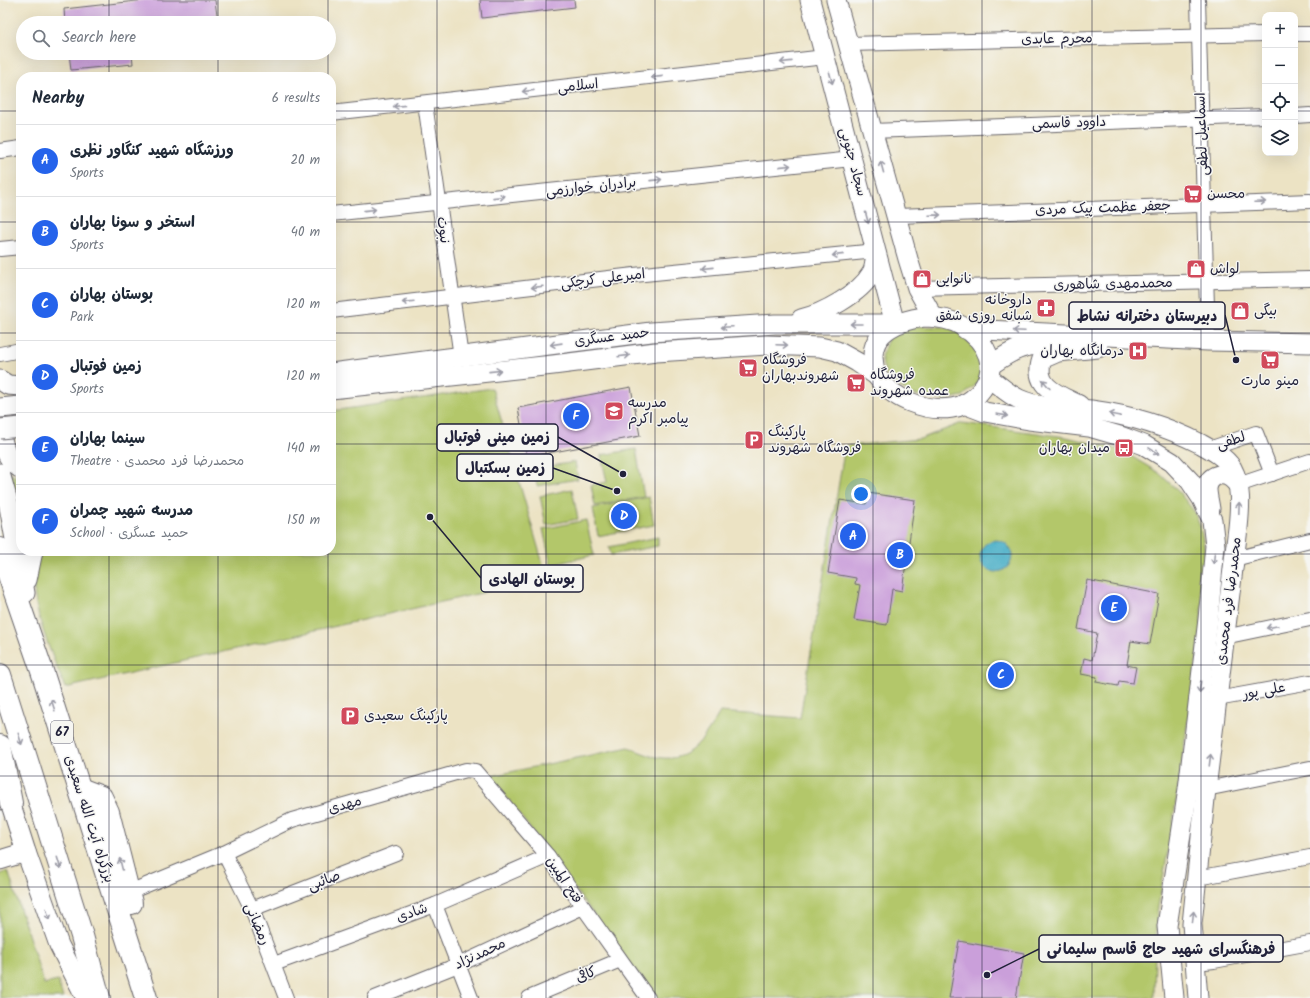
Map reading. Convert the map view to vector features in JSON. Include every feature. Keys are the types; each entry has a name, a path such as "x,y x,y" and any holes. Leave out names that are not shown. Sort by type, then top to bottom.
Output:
{"highway":[{"name":"بزرگراه آیت الله سعیدی","path":"0,549 42,671 146,997"},
{"path":"0,675 79,928 99,998"},
{"path":"0,746 11,803"},
{"path":"80,788 100,797 108,812 128,893 151,970 151,986 146,997"}],"main road":[{"name":"سجاد جنوبی","path":"810,0 896,324"},
{"name":"سجاد جنوبی","path":"836,0 917,288 933,317"},
{"path":"775,324 811,316 849,296 866,282 872,273 876,252"},
{"path":"990,371 983,346 976,336 962,326 933,317 912,318 896,324 884,332 875,346 873,354 877,376 889,390 905,401 928,408 952,408 964,404 976,396 984,387 990,371 1008,353 1026,345 1047,344 1098,348 1310,354"},
{"name":"حمید عسگری","path":"336,372 652,332 775,324 896,324"},
{"path":"965,329 1208,341 1310,343"},
{"name":"حمید عسگری","path":"336,388 656,352 767,345 820,347 837,351 857,362 877,376"},
{"path":"1091,410 1054,392 1044,384 1040,375 1040,366 1042,359 1058,352 1098,348"},
{"path":"336,360 369,357 456,358"},
{"name":"محمدرضا فرد محمدی","path":"990,371 1005,390 1019,399 1036,405 1091,410 1141,420 1186,436 1209,448 1222,457 1232,468 1238,485 1240,504 1238,528 1206,789 1192,924 1198,998"},
{"path":"336,398 375,393 471,374"},
{"name":"محمدرضا فرد محمدی","path":"964,404 985,412 1029,420 1089,427 1144,445 1172,462 1190,481 1202,499 1212,520 1215,546 1208,619 1188,789 1167,926 1174,998"},
{"path":"0,408 16,406"},
{"path":"16,427 0,429 7,455 16,465"},
{"path":"0,473 8,501 16,544"},
{"path":"1212,520 1207,490 1208,484 1212,478 1218,475 1225,476 1232,478 1238,485"},
{"path":"18,556 25,593 32,556"},
{"path":"0,770 26,852 59,945 86,998"},
{"path":"0,860 26,852"}],"street":[{"name":"اسماعیل لطفی","path":"1198,0 1208,341"},
{"name":"محرم عابدی","path":"848,44 1262,34"},
{"path":"1298,34 1310,34"},
{"name":"اسلامی","path":"336,112 825,58"},
{"name":"نبوت","path":"425,103 453,297 456,358"},
{"path":"1298,116 1310,115"},
{"name":"داوود قاسمی","path":"872,131 1262,116"},
{"path":"0,151 16,149"},
{"name":"برادران خوارزمی","path":"336,213 852,159"},
{"name":"جعفر عظمت پیک مردی","path":"896,216 1310,201"},
{"path":"0,249 16,247"},
{"name":"امیرعلی کرچکی","path":"336,310 634,275 876,252"},
{"name":"محمدمهدی شاهوری","path":"917,288 1310,279"},
{"path":"0,354 16,351"},
{"name":"لطفی","path":"1209,448 1256,433 1272,474"},
{"path":"1238,485 1310,461"},
{"path":"1234,559 1310,540"},
{"path":"1224,637 1310,619"},
{"name":"علی پور","path":"1217,699 1310,682"},
{"path":"1206,789 1310,768"},
{"name":"مهدی","path":"128,893 224,853 292,820 466,770 471,770"},
{"name":"فتح المبین","path":"471,770 475,771 548,856 648,998"},
{"name":"رمضانی","path":"224,853 252,909 286,998"},
{"name":"صائبی","path":"252,909 396,853"},
{"name":"شادی","path":"274,964 435,905 548,856"},
{"path":"1197,878 1310,857"},
{"path":"435,905 471,998"},
{"name":"محمدنژاد","path":"375,998 458,964 582,906"},
{"path":"1196,963 1310,943"},
{"name":"کافی","path":"529,998 620,960"}],"green space":[{"path":"909,326 947,327 964,335 983,359 980,381 963,396 943,400 910,394 887,376 881,356 888,339"},
{"path":"492,388 547,578 65,688 48,646 35,600 34,572 38,556 336,556 336,410"},
{"path":"962,423 1066,437 1121,450 1159,473 1178,491 1194,511 1200,526 1205,560 1200,637 1173,822 1157,913 1154,998 656,998 491,776 629,747 660,758 673,758 684,755 702,739 720,712 800,718 845,446 920,439"},
{"path":"636,449 644,497 595,506 591,485 607,482 601,455"},
{"path":"575,462 578,479 537,486 534,469"},
{"path":"9,473 16,477 16,516"},
{"path":"572,489 578,519 546,525 540,496"},
{"path":"649,497 654,525 598,536 593,508"},
{"path":"586,520 594,555 551,565 543,529"},
{"path":"658,537 658,546 611,555 609,547"},
{"path":"8,871 44,984 58,981 63,998 0,998 0,874"}],"water":[{"path":"996,540 1002,541 1009,547 1012,556 1011,562 1005,569 996,572 990,571 983,565 980,556 981,550 987,543"}],"building":[{"path":"145,0 215,0 217,16 64,16 64,9"},
{"path":"480,0 574,0 575,7 482,18"},
{"path":"70,60 133,60 133,64 71,70"},
{"path":"631,387 640,436 527,457 518,408"},
{"path":"868,493 915,500 902,591 892,589 887,625 854,620 860,585 855,584 856,578 828,573 840,500 866,504"},
{"path":"1087,580 1159,594 1150,644 1131,641 1127,665 1136,667 1133,683 1119,681 1118,686 1096,682 1097,677 1081,674 1084,658 1092,660 1097,633 1078,629"},
{"path":"959,941 1024,953 1016,998 949,998"}],"place":[{"name":"محسن","path":"1193,194"},
{"name":"لواش","path":"1196,269"},
{"name":"نانوایی","path":"922,279"},
{"name":"داروخانه شبانه روزی شفق","path":"1046,308"},
{"name":"بیگی","path":"1240,311"},
{"name":"درمانگاه بهاران","path":"1138,351"},
{"name":"دبیرستان دخترانه نشاط","path":"1236,360"},
{"name":"مینو مارت","path":"1270,360"},
{"name":"فروشگاه شهروندبهاران","path":"748,368"},
{"name":"فروشگاه عمده شهروند","path":"856,383"},
{"name":"مدرسه پیامبر اکرم","path":"614,411"},
{"name":"مدرسه شهید چمران","path":"576,416"},
{"name":"پارکینگ فروشگاه شهروند","path":"754,440"},
{"name":"میدان بهاران","path":"1124,448"},
{"name":"زمین مینی فوتبال","path":"623,474"},
{"name":"زمین بسکتبال","path":"617,491"},
{"name":"زمین فوتبال","path":"624,516"},
{"name":"بوستان الهادی","path":"430,517"},
{"name":"ورزشگاه شهید کنگاور نظری","path":"853,536"},
{"name":"استخر و سونا بهاران","path":"900,555"},
{"name":"سینما بهاران","path":"1114,608"},
{"name":"بوستان بهاران","path":"1001,675"},
{"name":"پارکینگ سعیدی","path":"350,716"},
{"name":"فرهنگسرای شهید حاج قاسم سلیمانی","path":"987,975"}]}
